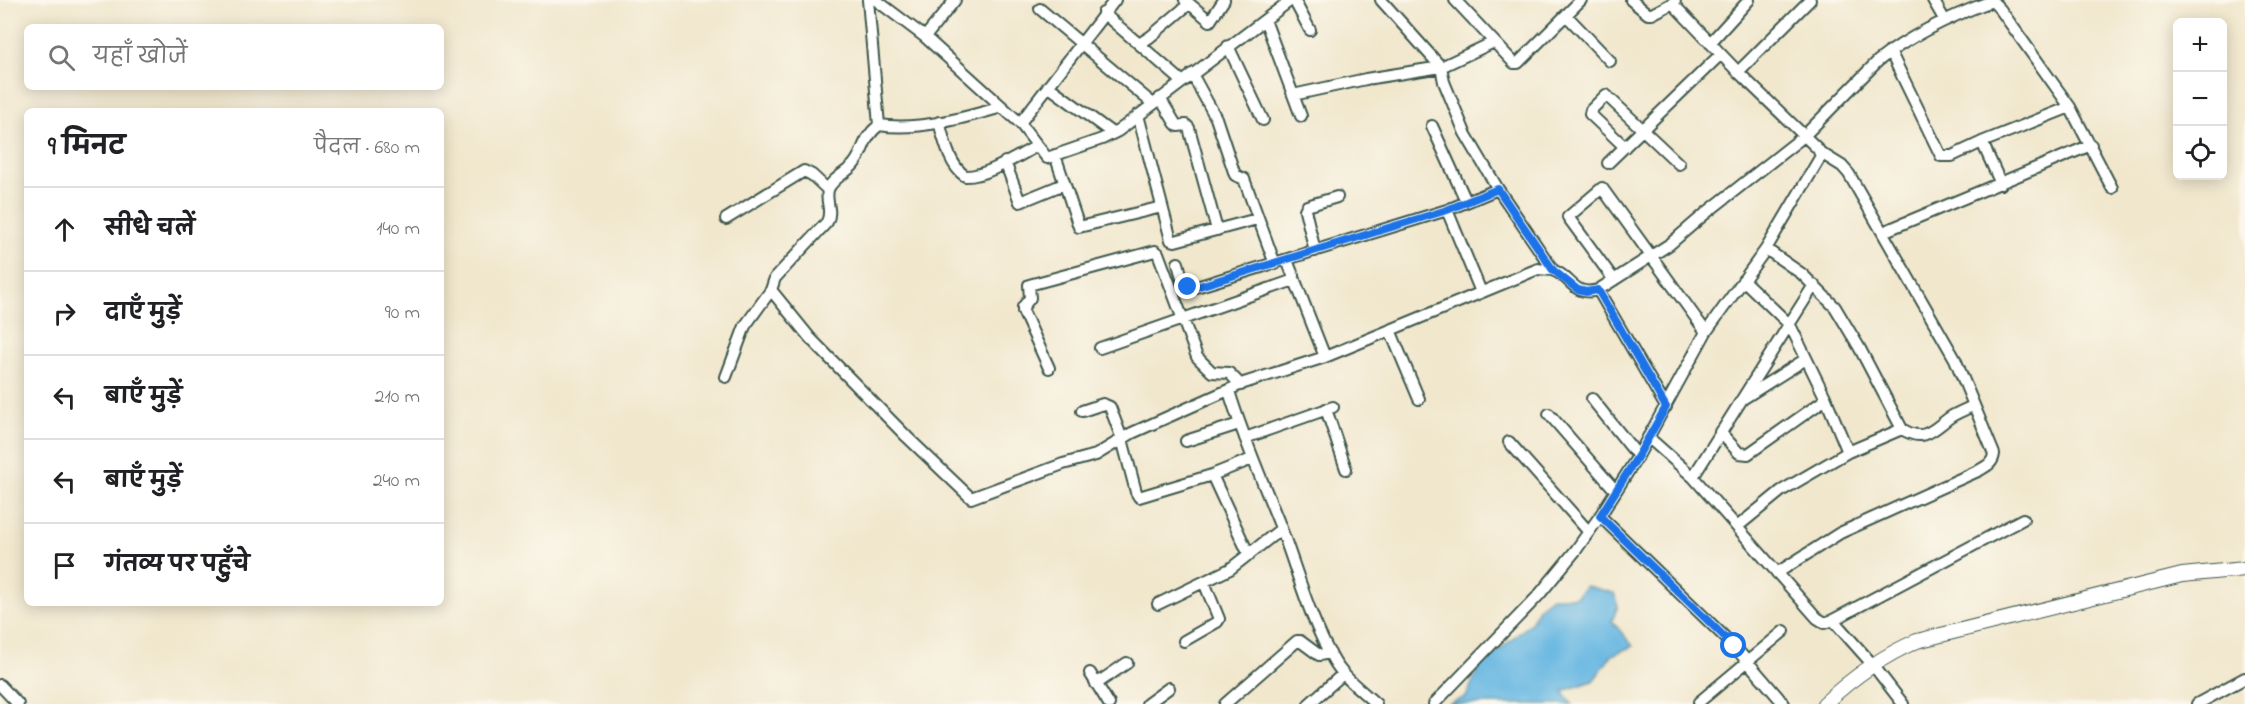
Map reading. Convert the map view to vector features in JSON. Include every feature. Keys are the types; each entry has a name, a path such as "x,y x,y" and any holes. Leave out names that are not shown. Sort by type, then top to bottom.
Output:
{"street":[{"path":"868,0 879,125"},
{"path":"876,0 925,37 1020,123 1046,158 1112,133 1293,0 1310,30"},
{"path":"925,37 955,0"},
{"path":"1020,123 1115,0"},
{"path":"1139,44 1155,34 1187,2 1210,21 1224,0"},
{"path":"1381,0 1441,66 1444,82 1458,119 1498,189 1553,270 1578,290 1586,292 1598,290 1652,257 1804,136 1890,51 1944,19 1992,1 2070,107 2112,188"},
{"path":"1455,0 1512,62 1518,63 1581,0"},
{"path":"1631,0 1648,14 1674,1 1738,72 1821,153 1842,166 1849,174 1955,358 1994,454 1994,460 1989,465 1840,533 1777,573"},
{"path":"1710,43 1749,0"},
{"path":"1738,72 1810,0"},
{"path":"1933,0 1944,19"},
{"path":"1040,9 1080,44 1156,101 1178,126 1186,125 1189,128 1217,230"},
{"path":"1103,13 1183,82"},
{"path":"1566,15 1610,61"},
{"path":"1265,20 1300,116"},
{"path":"1293,95 1441,66 1494,42"},
{"path":"1228,46 1263,120"},
{"path":"1890,51 1941,156 1952,156 2070,107"},
{"path":"1608,163 1721,54"},
{"path":"1192,74 1216,118 1235,175 1244,179 1275,264"},
{"path":"1048,86 1112,133"},
{"path":"1625,147 1590,114 1605,96 1609,97 1678,164"},
{"path":"726,378 745,326 771,290 775,278 827,222 830,215 828,190 854,165 868,135 879,125 939,122 1002,107"},
{"path":"1138,115 1169,237 1173,241 1257,219"},
{"path":"939,122 944,141 957,168 965,176 1005,162 1037,146"},
{"path":"1432,126 1466,201"},
{"path":"1982,142 2001,183"},
{"path":"1883,232 2091,145"},
{"path":"1434,704 1539,595 1589,532 1638,456 1706,332 1766,249 1821,153"},
{"path":"1055,155 1077,225 1080,227 1162,207"},
{"path":"1005,162 1020,202 1064,184"},
{"path":"726,219 804,171 812,175 828,190"},
{"path":"1614,280 1568,217 1600,188 1605,190 1706,332"},
{"path":"1178,263 1184,283 1190,288 1447,210 1498,189"},
{"path":"1315,251 1305,210 1307,206 1336,197"},
{"path":"1447,210 1481,292"},
{"path":"1766,249 1802,274 1835,307 1859,346 1902,429 1911,435 1929,433 1974,405"},
{"path":"1049,368 1023,309 1029,300 1029,285 1155,251 1158,253 1197,357 1212,372 1229,374 1241,385"},
{"path":"1287,260 1325,357"},
{"path":"771,290 810,338 969,498 1063,464 1096,455 1132,433 1229,390 1325,357 1538,269 1553,270"},
{"path":"1100,348 1294,280"},
{"path":"1743,280 1790,325 1826,399 1848,452"},
{"path":"1693,477 1814,285"},
{"path":"1598,290 1666,407"},
{"path":"1390,330 1419,399"},
{"path":"1741,400 1806,359"},
{"path":"1229,390 1252,459 1316,624 1343,674 1376,704"},
{"path":"1592,399 1638,456"},
{"path":"1720,432 1739,453 1748,454 1826,399"},
{"path":"1082,411 1107,404 1112,410 1139,497 1212,475 1252,459"},
{"path":"1245,438 1330,408 1346,469"},
{"path":"1549,414 1615,490"},
{"path":"1186,441 1239,424"},
{"path":"1737,527 1780,491 1848,452 1902,429"},
{"path":"1648,437 1693,477 1817,618 1825,623 2023,519"},
{"path":"1509,442 1589,532"},
{"path":"1212,475 1249,555"},
{"path":"1600,516 1748,662 1784,704"},
{"path":"1158,604 1230,569 1281,529"},
{"path":"1824,704 1846,684 1873,665 1917,641 2182,575 2245,569"},
{"path":"1184,641 1219,619 1204,582"},
{"path":"1833,620 1873,665 1903,704"},
{"path":"1700,702 1784,631"},
{"path":"1225,704 1298,641 1319,655 1330,653"},
{"path":"1096,684 1127,663"},
{"path":"1090,673 1109,704"},
{"path":"1309,704 1343,674"},
{"path":"2197,704 2245,678"},
{"path":"0,685 18,704"},
{"path":"1147,704 1169,688"}],"water":[{"path":"1586,586 1614,593 1618,606 1612,621 1633,646 1612,655 1593,681 1563,691 1572,704 1448,704 1466,697 1481,662 1496,653 1531,623 1538,608 1552,597 1576,597"}],"route":[{"path":"1188,287 1193,288 1275,264 1447,210 1498,189 1553,270 1578,290 1586,292 1598,290 1666,407 1600,516 1734,646"}]}
